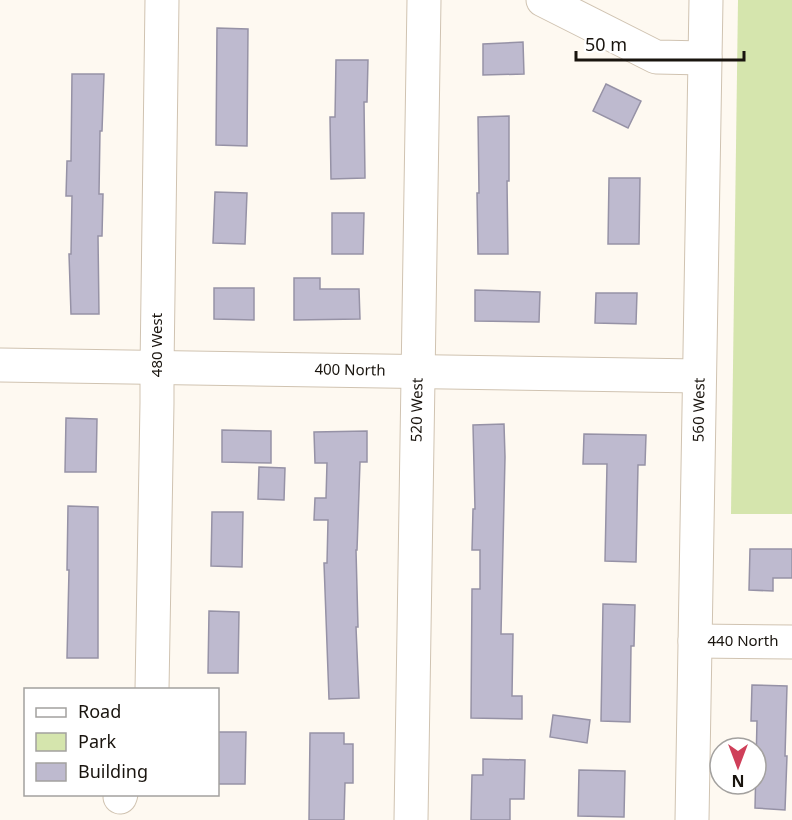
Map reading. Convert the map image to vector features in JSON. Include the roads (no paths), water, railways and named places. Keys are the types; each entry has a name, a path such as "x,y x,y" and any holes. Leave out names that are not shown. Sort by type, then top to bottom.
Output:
{"street":[{"name":"480 West","path":"152,688 162,0"},
{"name":"520 West","path":"411,820 424,0"},
{"path":"543,0 656,57 705,58"},
{"name":"560 West","path":"692,820 706,0"},
{"name":"400 North","path":"0,365 699,376"},
{"name":"440 North","path":"695,641 792,642"}]}
